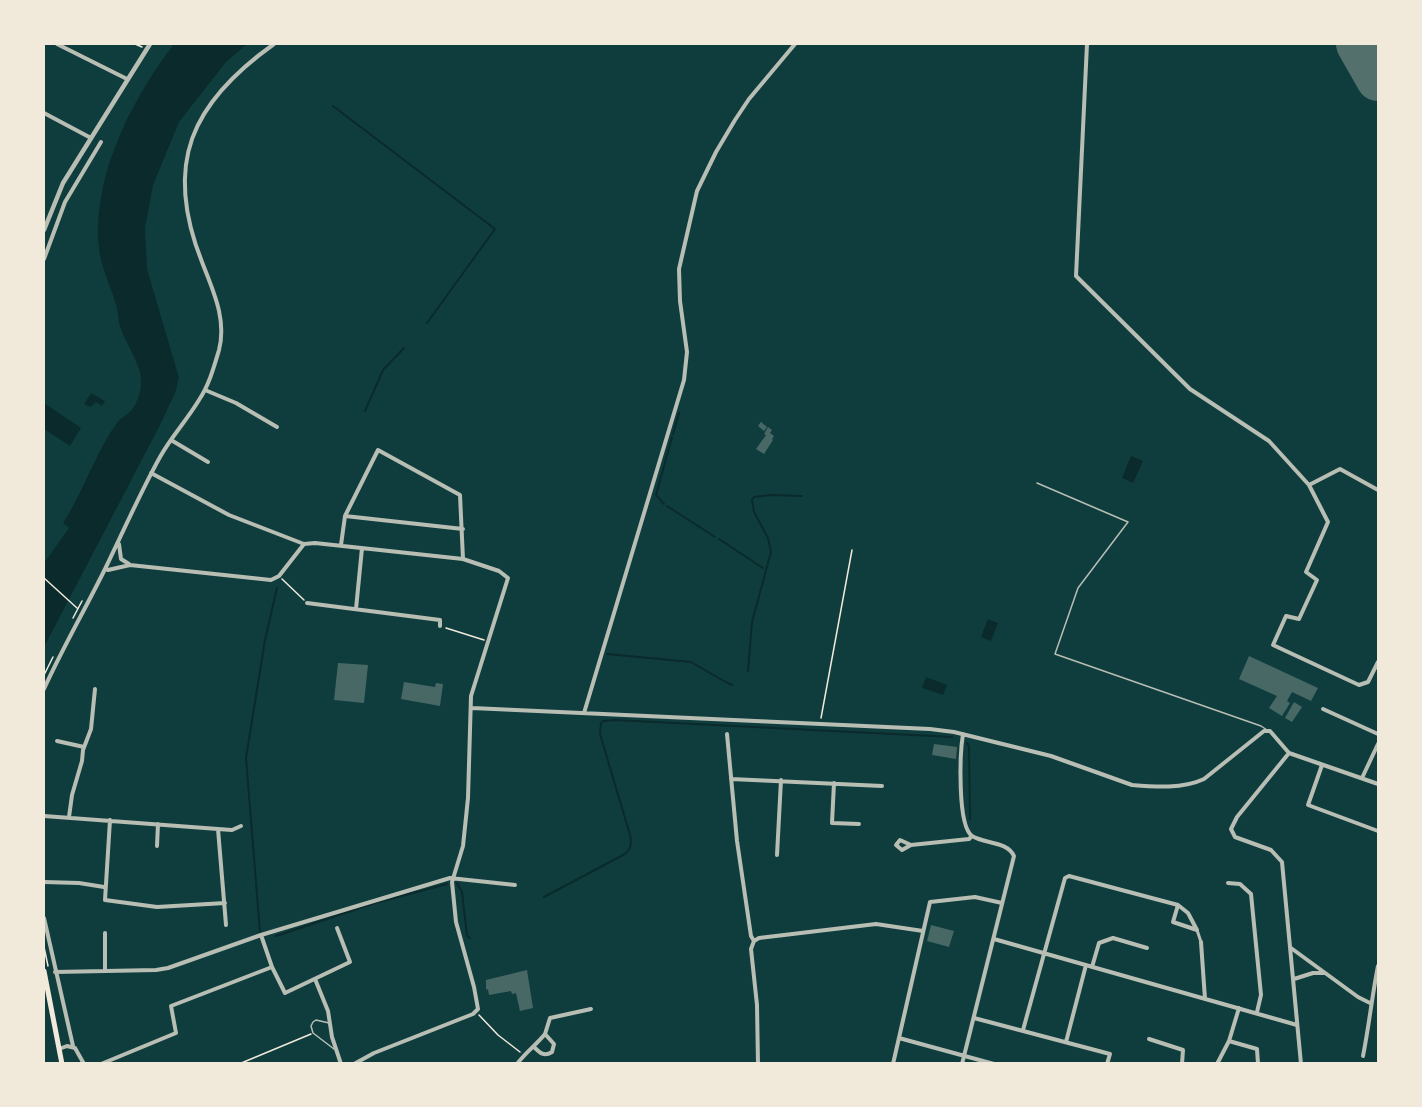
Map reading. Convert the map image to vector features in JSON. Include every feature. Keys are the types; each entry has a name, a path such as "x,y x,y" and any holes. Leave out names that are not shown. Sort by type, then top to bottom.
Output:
{"main road":[{"path":"44,971 62,1064"}],"street":[{"path":"57,44 127,79"},
{"path":"44,230 63,183 150,44"},
{"path":"44,688 106,568 151,473 205,390 219,349 222,323 188,216 184,188 185,162 191,137 212,101 248,63 274,44"},
{"path":"584,713 684,380 687,352 680,301 680,269 697,191 716,152 749,99 795,44"},
{"path":"1087,44 1076,276 1191,389 1269,441 1309,485 1328,522 1306,572 1317,580 1299,619 1286,616 1274,645 1359,685 1368,682 1378,662"},
{"path":"44,113 91,138"},
{"path":"44,259 65,202 81,171 101,142"},
{"path":"205,390 236,403 277,427"},
{"path":"171,440 208,462"},
{"path":"341,545 345,516 378,450 460,495 463,559"},
{"path":"1309,485 1340,469 1378,490"},
{"path":"151,473 229,515 304,544 341,545 463,559 499,571 508,578 471,696 470,773 463,846 453,878 456,922 478,1009 476,1012 374,1053 354,1064"},
{"path":"345,516 463,529"},
{"path":"118,540 121,559 130,565"},
{"path":"106,568 108,570 130,565 271,580 279,576 304,544"},
{"path":"356,609 362,548"},
{"path":"307,603 440,620 440,626"},
{"path":"69,817 70,802 91,729 95,689"},
{"path":"472,708 930,729 963,734 1051,756 1132,785 1153,786 1183,785 1204,779 1268,730 1289,753 1378,784"},
{"path":"1323,709 1378,734"},
{"path":"727,734 742,881 751,936 754,941"},
{"path":"962,1064 1014,856 1008,848 972,836 965,827 962,818 963,734"},
{"path":"57,741 84,747"},
{"path":"1362,778 1378,744"},
{"path":"1289,753 1237,817 1231,829 1235,837 1271,850 1282,862 1301,1064"},
{"path":"1322,765 1308,805 1378,831"},
{"path":"731,779 882,786"},
{"path":"777,855 781,780"},
{"path":"832,831 834,783"},
{"path":"44,816 218,830 232,830 241,826"},
{"path":"110,820 104,887 105,900 156,907 225,903"},
{"path":"832,823 859,824"},
{"path":"157,846 158,824"},
{"path":"218,830 226,925"},
{"path":"911,845 969,839 972,836"},
{"path":"1023,1030 1065,878 1069,876 1178,905 1188,914 1201,942 1205,999"},
{"path":"55,972 168,968 261,935 453,878 514,885"},
{"path":"44,882 79,883 104,887"},
{"path":"1228,884 1240,884 1251,894 1261,995 1257,1012"},
{"path":"893,1064 930,902 975,897 1002,903"},
{"path":"1178,905 1173,922 1197,930"},
{"path":"44,918 72,1046 84,1064"},
{"path":"758,1064 757,1005 751,949 754,941 759,938 876,924 923,932"},
{"path":"261,935 272,967 285,993 350,962 337,928"},
{"path":"105,933 105,971"},
{"path":"1092,967 1099,943 1113,938 1147,948"},
{"path":"994,939 1297,1025"},
{"path":"1291,948 1358,997 1370,1003"},
{"path":"1066,1042 1086,965"},
{"path":"1363,1056 1369,1026 1370,1003 1376,989 1378,966"},
{"path":"101,1064 176,1033 171,1006 272,967"},
{"path":"1294,979 1313,973 1325,973"},
{"path":"315,978 328,1011 335,1049 341,1064"},
{"path":"1217,1064 1228,1041 1239,1008"},
{"path":"517,1064 526,1051 534,1047 545,1034 550,1018 591,1009"},
{"path":"974,1018 1110,1054 1107,1064"},
{"path":"534,1047 542,1054 547,1055 552,1052 552,1041 545,1034"},
{"path":"899,1038 994,1064"},
{"path":"1149,1039 1183,1050 1182,1064"},
{"path":"1228,1041 1257,1049 1258,1064"},
{"path":"59,1048 72,1046"}],"lane":[{"path":"1037,483 1128,522 1078,588 1054,654 1268,730"},
{"path":"330,1023 316,1020 311,1026 313,1033 335,1049"}],"path":[{"path":"135,44 146,49"},
{"path":"820,724 852,550"},
{"path":"279,576 307,603"},
{"path":"44,578 76,608"},
{"path":"71,623 76,608 84,598"},
{"path":"440,626 488,641"},
{"path":"476,1012 498,1035 520,1053"},
{"path":"239,1064 313,1033"}],"water":[{"path":"174,44 247,44 226,62 179,122 153,185 145,228 147,269 179,378 175,393 160,425 44,647 44,563 69,528 63,523 102,447 118,421 133,409 138,400 140,371 119,323 117,307 102,263 98,221 102,193 118,140 144,89"},
{"path":"91,393 105,401 102,406 96,402 90,407 84,404"},
{"path":"44,403 81,428 70,446 44,429"},
{"path":"1131,456 1143,461 1133,483 1122,478"},
{"path":"988,619 998,623 991,641 981,637"},
{"path":"926,677 947,685 943,695 922,688"}],"building":[{"path":"761,422 767,427 764,431 758,426"},
{"path":"768,427 774,436 764,454 756,449 766,435 764,434"},
{"path":"1249,656 1318,688 1311,701 1292,692 1287,701 1290,703 1282,716 1269,708 1277,696 1239,679"},
{"path":"338,663 368,665 364,703 334,700"},
{"path":"404,682 435,687 436,683 443,684 440,706 401,699"},
{"path":"1294,702 1302,707 1292,722 1285,718"},
{"path":"934,744 957,747 956,759 932,755"},
{"path":"931,925 954,931 949,947 927,941"},
{"path":"527,970 533,1008 520,1011 516,993 512,994 511,991 489,995 488,989 486,990 486,980"}],"waterway":[{"path":"333,106 495,229 427,323"},
{"path":"365,411 383,370 404,348"},
{"path":"673,434 679,413"},
{"path":"664,504 656,495 672,437"},
{"path":"748,671 752,622 771,552 768,538 754,512 752,500 754,497 771,495 802,496"},
{"path":"667,506 715,537"},
{"path":"719,539 763,568"},
{"path":"260,932 246,758 265,640 277,588"},
{"path":"607,654 691,662 722,680"},
{"path":"724,681 732,685"},
{"path":"544,897 623,855 630,846 630,835 600,734 603,721 952,737"},
{"path":"967,743 969,747 970,819"},
{"path":"457,883 462,892 467,936 470,938"},
{"path":"276,936 375,903 447,884"}],"runway":[{"path":"1358,44 1378,79"}]}
